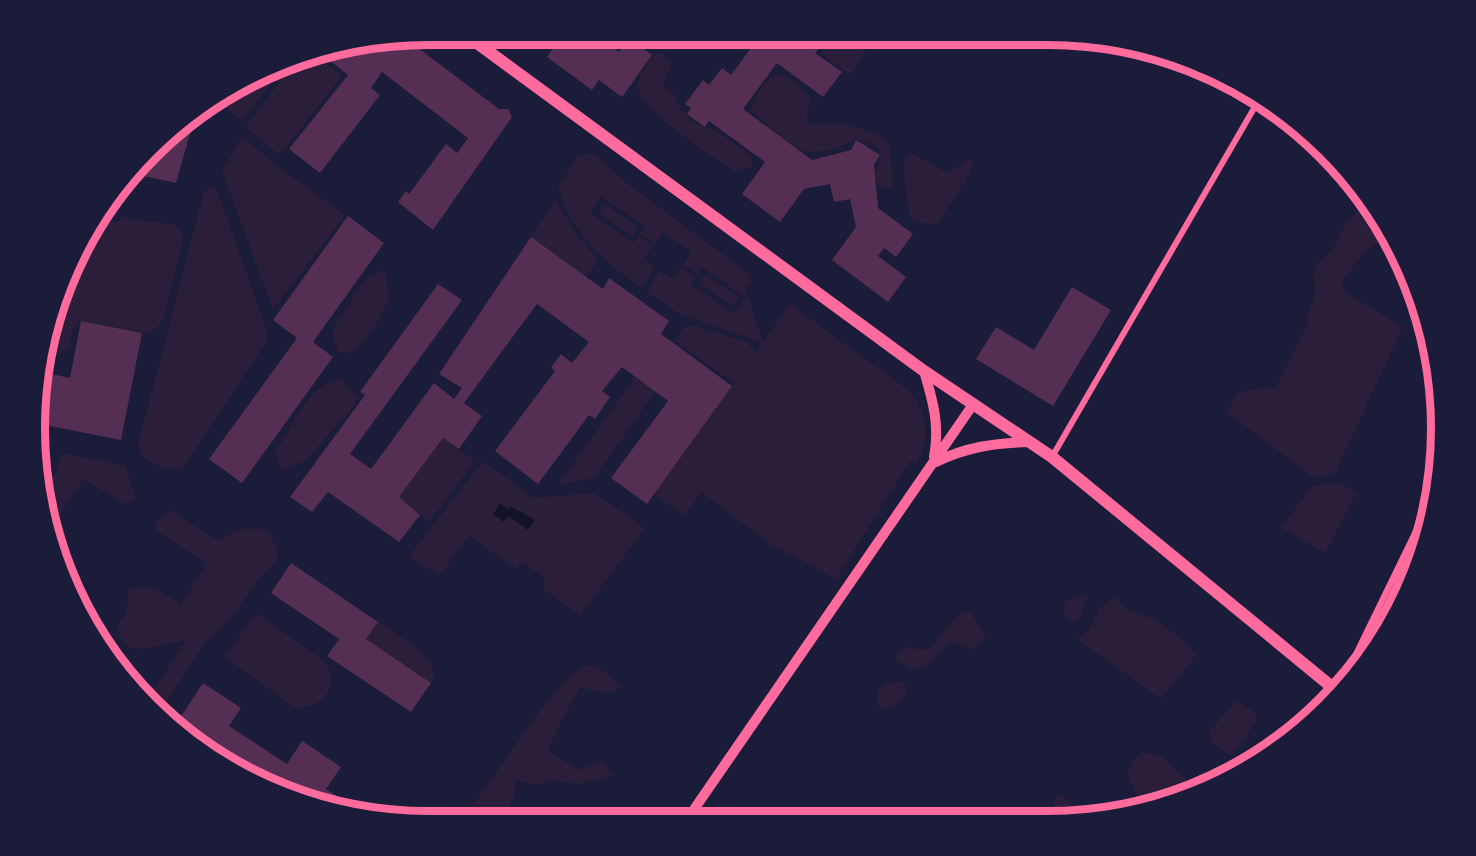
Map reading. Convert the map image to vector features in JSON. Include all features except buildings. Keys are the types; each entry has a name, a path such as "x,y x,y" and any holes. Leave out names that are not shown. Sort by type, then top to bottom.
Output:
{"main road":[{"path":"481,45 972,406 1052,457 1331,686"}],"street":[{"path":"1052,457 1255,106"},
{"path":"924,371 936,413 938,436 933,463"},
{"path":"693,811 972,406"},
{"path":"933,463 956,452 983,445 1029,442"},
{"path":"1355,656 1418,527"}],"shaded area":[{"path":"826,45 868,45 851,75 820,53"},
{"path":"662,53 672,66 666,75 663,87 673,93 681,110 692,122 715,130 749,154 753,160 751,167 735,172 678,132 649,105 640,93 638,83 642,72 654,55"},
{"path":"322,60 342,76 280,155 245,127 288,71"},
{"path":"776,75 792,79 810,100 806,124 845,124 878,134 888,141 893,173 892,190 879,185 875,176 882,151 868,142 860,140 821,152 803,150 791,144 758,117 751,110 755,100 763,85"},
{"path":"277,76 242,121 224,106 236,96"},
{"path":"242,135 269,160 345,215 273,310 222,171"},
{"path":"586,154 595,155 629,185 751,275 752,283 749,287 744,287 763,341 790,304 897,381 917,403 924,420 925,430 920,456 915,464 910,461 836,579 772,545 701,492 685,515 654,495 734,383 675,341 683,328 692,325 748,343 755,353 762,343 678,313 647,292 660,271 673,279 681,267 695,277 691,284 734,314 746,298 702,267 698,274 683,265 691,252 663,232 655,244 640,234 645,226 601,196 590,213 633,243 639,236 653,246 644,259 655,267 642,288 628,279 591,245 571,218 558,187 576,158"},
{"path":"913,154 947,173 969,159 974,161 966,180 937,225 919,223 910,219 903,168 907,156"},
{"path":"210,187 216,188 267,330 267,341 181,471 148,461 143,457 138,445 204,192"},
{"path":"555,200 577,235 599,261 585,276 531,237"},
{"path":"605,204 638,227 632,236 599,213"},
{"path":"1363,210 1383,242 1375,244 1363,254 1342,281 1346,293 1403,327 1335,473 1313,477 1227,412 1238,392 1276,387 1308,324 1308,310 1315,296 1314,274 1317,263 1331,252 1345,225 1356,212"},
{"path":"124,216 141,221 175,224 184,235 163,321 150,334 79,320 72,331 69,347 59,355 52,351 74,281 106,221 116,223"},
{"path":"385,269 389,298 377,324 357,349 350,353 339,352 333,339 333,329 365,279"},
{"path":"705,275 739,297 733,306 699,284"},
{"path":"635,377 655,392 594,478 558,485"},
{"path":"340,379 358,398 353,407 305,461 282,471 275,454 294,421 319,389"},
{"path":"443,438 475,461 429,522 399,497"},
{"path":"62,453 125,466 136,498 125,504 83,479 56,520 50,490"},
{"path":"483,461 534,498 594,493 645,528 580,616 542,588 546,583 542,576 522,562 516,569 469,535 439,576 409,556"},
{"path":"1337,482 1357,492 1325,553 1281,528 1312,486"},
{"path":"500,504 508,509 510,506 535,520 528,530 508,516 504,522 493,514"},
{"path":"169,510 217,540 243,529 266,529 277,547 277,561 263,574 228,622 206,641 164,706 152,694 185,641 144,649 134,648 126,645 121,637 118,624 126,613 129,589 150,587 181,604 207,564 155,529 158,520"},
{"path":"1079,596 1087,596 1081,617 1074,621 1068,620 1063,614 1065,602"},
{"path":"1115,596 1127,610 1147,616 1165,626 1197,654 1161,699 1077,639 1089,630 1099,609"},
{"path":"256,613 326,662 330,671 330,688 320,701 312,705 294,707 225,657"},
{"path":"962,613 971,613 986,639 971,650 950,641 929,664 913,670 895,660 899,652 908,646 919,650 931,648 953,620"},
{"path":"378,622 406,640 425,656 431,665 433,674 431,683 366,639"},
{"path":"588,665 597,666 621,685 607,692 580,688 561,721 548,751 579,770 601,760 614,775 578,784 553,780 539,785 515,780 515,794 508,811 469,811 533,720 570,675"},
{"path":"895,682 902,682 908,689 903,700 885,709 878,707 879,689"},
{"path":"1236,701 1255,712 1257,720 1234,754 1229,755 1212,743 1209,732"},
{"path":"1142,752 1162,756 1181,776 1192,783 1139,800 1127,775 1135,758"},
{"path":"1061,795 1072,804 1072,810 1053,811 1056,797"}]}
